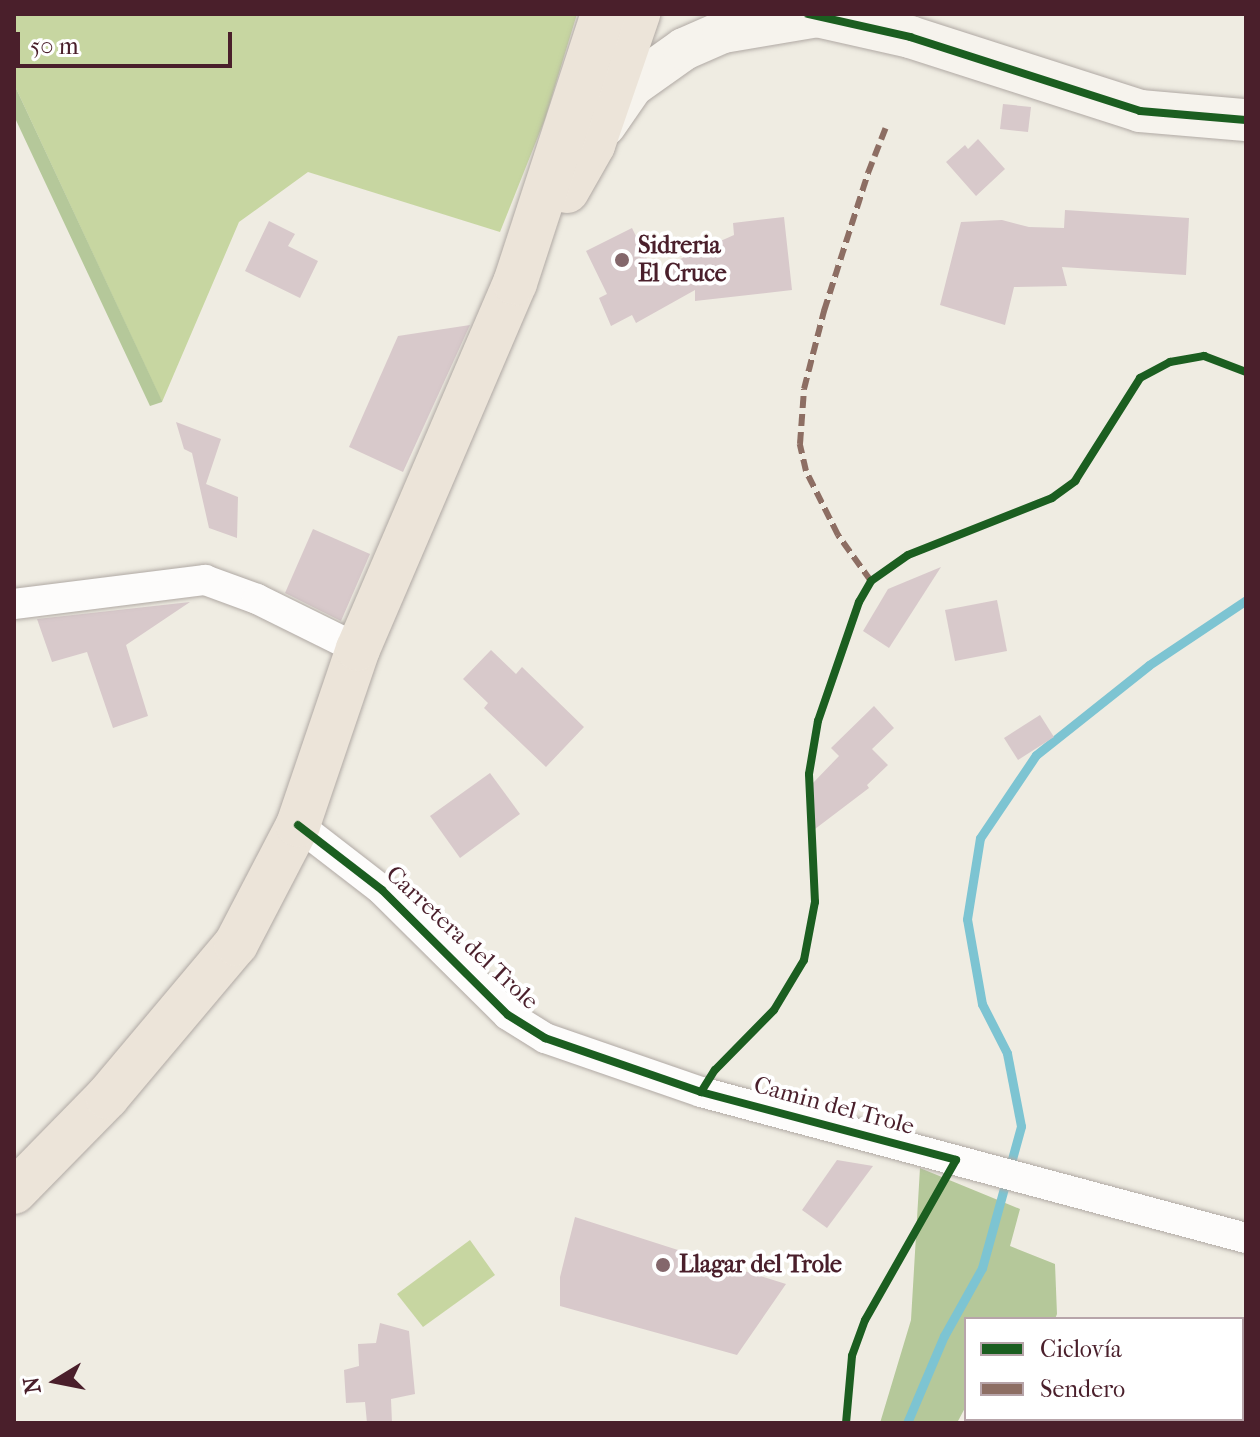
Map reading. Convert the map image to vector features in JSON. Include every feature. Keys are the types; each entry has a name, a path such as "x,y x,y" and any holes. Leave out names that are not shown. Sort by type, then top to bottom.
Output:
{"highway":[{"path":"579,136 603,14"},
{"path":"14,1192 107,1097 236,944 298,825 358,649 579,136 638,14"}],"street":[{"path":"579,136 589,93 615,14"},
{"path":"870,14 910,37"},
{"path":"579,136 632,86 684,49 723,32 813,15 910,37 1140,111 1246,120"},
{"path":"14,604 205,580 257,599 358,649"},
{"name":"Carretera del Trole","path":"298,825 382,890 508,1015 545,1038 701,1092"},
{"name":"Camin del Trole","path":"701,1092 1246,1238"}],"green space":[{"path":"14,14 577,14 545,119 500,232 308,172 239,222 162,402 14,84"},
{"path":"14,84 162,402 150,406 14,116"},
{"path":"920,1168 1020,1209 1010,1246 1055,1264 1057,1314 1056,1317 964,1317 964,1410 957,1423 880,1423 911,1320"},
{"path":"470,1240 495,1275 423,1327 397,1294"}],"building":[{"path":"1003,104 1031,107 1028,132 1000,129"},
{"path":"978,139 1005,169 976,196 946,162 965,145 968,149"},
{"path":"1065,210 1189,218 1186,275 1062,267 1067,286 1014,287 1005,325 940,305 961,222 1002,220 1029,227 1064,228"},
{"path":"784,217 792,290 695,301 695,290 636,323 632,315 611,326 599,298 607,294 586,251 632,228 653,271 734,235 733,223"},
{"path":"269,221 295,234 288,246 318,261 300,298 245,271"},
{"path":"470,325 403,472 349,447 398,336"},
{"path":"176,422 221,439 206,484 238,497 237,538 209,528 192,453 184,449"},
{"path":"313,529 370,554 341,621 285,593"},
{"path":"941,567 889,648 863,631 888,589"},
{"path":"997,600 1007,651 955,661 945,610"},
{"path":"190,602 126,645 148,716 113,728 87,652 52,662 37,619"},
{"path":"491,650 516,674 522,667 584,727 546,767 484,708 488,703 463,679"},
{"path":"874,706 894,728 872,749 888,765 867,785 869,788 815,829 812,784 839,756 831,748"},
{"path":"1040,715 1054,737 1018,760 1004,738"},
{"path":"490,773 520,814 460,858 430,816"},
{"path":"837,1160 873,1166 827,1228 802,1210"},
{"path":"575,1217 786,1284 737,1355 560,1306 560,1277"},
{"path":"380,1323 409,1331 415,1394 391,1399 392,1423 367,1423 365,1402 346,1403 344,1370 359,1366 358,1344 376,1343"}],"waterway":[{"path":"907,1423 944,1336 982,1268 1021,1126 1007,1053 982,1004 967,919 980,838 1036,755 1149,665 1246,600"}],"marked path":[{"path":"871,581 838,535 806,471 800,444 804,389 824,311 886,127"}],"cycle path":[{"path":"808,14 910,37 1140,111 1246,120"},
{"path":"701,1092 715,1070 774,1010 804,960 815,902 809,774 818,721 859,602 871,581 908,555 1052,498 1075,481 1140,378 1170,362 1204,356 1246,372"},
{"path":"298,825 382,890 508,1015 545,1038 701,1092 956,1160 865,1320 852,1356 846,1423"}],"place":[{"name":"Sidreria El Cruce","path":"622,260"},
{"name":"Llagar del Trole","path":"663,1265"}]}
